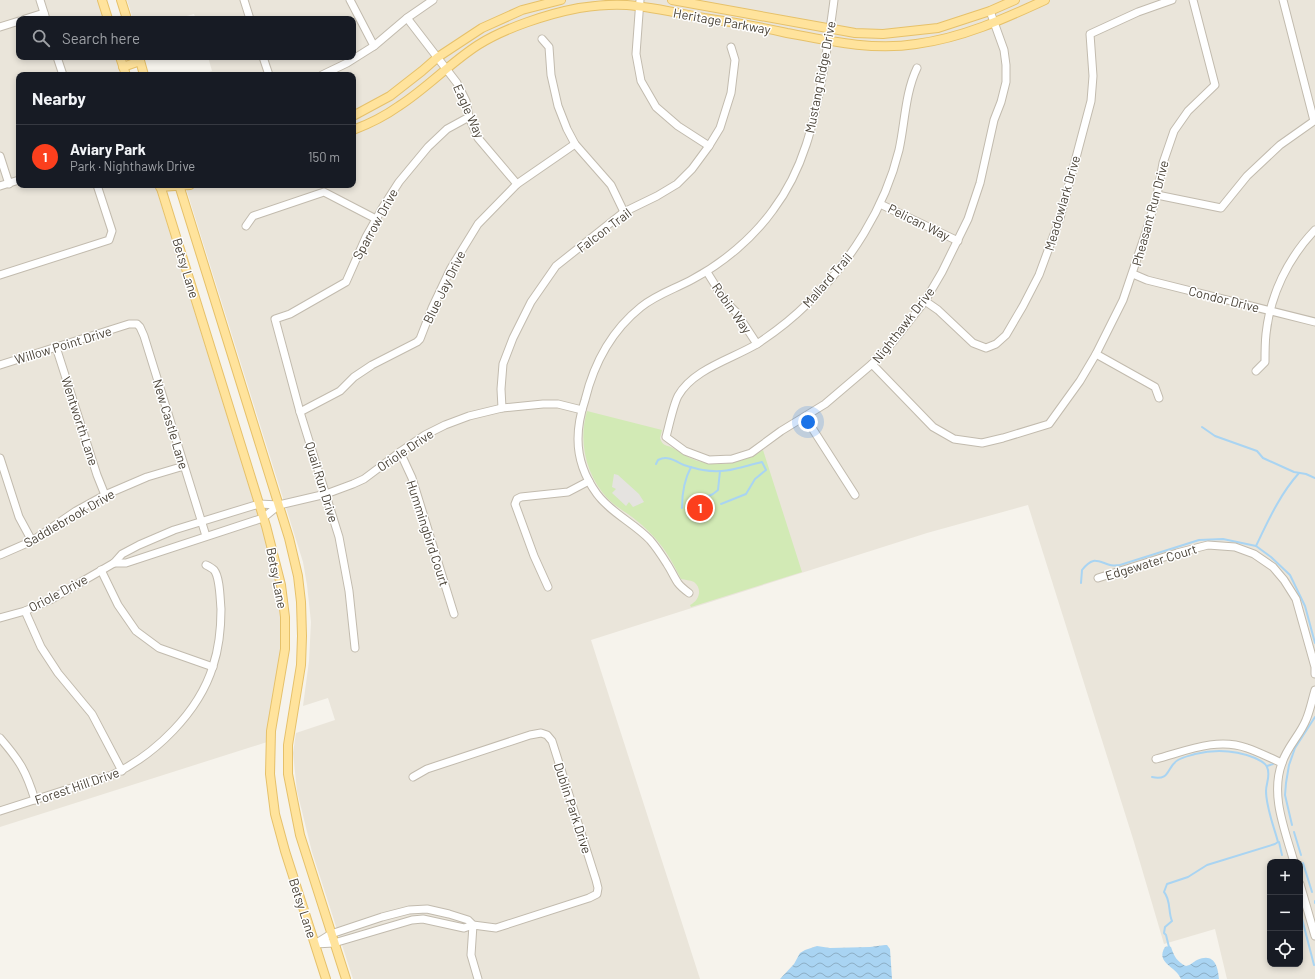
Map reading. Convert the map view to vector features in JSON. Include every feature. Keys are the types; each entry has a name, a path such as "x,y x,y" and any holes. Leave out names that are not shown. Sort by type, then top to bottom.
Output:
{"main road":[{"path":"102,0 107,16"},
{"path":"121,0 126,16"},
{"path":"356,114 390,96 438,57 482,28 522,10 561,0"},
{"name":"Heritage Parkway","path":"672,0 855,33 883,34 938,28 990,11 1015,0"},
{"name":"Heritage Parkway","path":"356,129 376,120 400,106 478,44 511,28 550,15 579,8 640,3 829,41 880,46 914,45 968,33 1046,0"},
{"path":"121,60 125,71 138,60"},
{"path":"139,60 143,72"},
{"name":"Betsy Lane","path":"162,188 259,504 281,585 285,617 285,649 271,731 270,774 275,814 285,851 326,979"},
{"name":"Betsy Lane","path":"180,188 279,505 298,576 301,602 301,665 288,745 288,774 300,835 346,979"}],"street":[{"path":"40,0 45,16"},
{"path":"244,0 249,16"},
{"path":"350,0 374,46"},
{"path":"356,57 374,46 407,18 433,0"},
{"name":"Mustang Ridge Drive","path":"689,593 678,583 667,563 650,541 630,522 604,502 589,481 582,465 578,440 582,410 597,362 604,349 622,325 637,310 656,297 707,272 749,238 773,210 792,180 806,148 814,117 829,41 834,0"},
{"name":"Meadowlark Drive","path":"925,301 938,310 973,343 986,348 996,344 1006,335 1039,275 1060,218 1091,101 1093,76 1090,34 1138,12 1172,0"},
{"name":"Pheasant Run Drive","path":"872,364 933,427 954,439 982,443 1049,424 1080,381 1096,354 1120,306 1133,274 1157,195 1163,163 1174,132 1188,111 1215,85 1194,0"},
{"path":"1157,195 1221,208 1247,176 1280,144 1314,120 1283,0"},
{"path":"640,3 636,54 641,81 656,107 678,126 709,146"},
{"name":"Nighthawk Drive","path":"666,437 685,451 709,460 732,459 751,453 781,431 825,404 872,364 892,343 925,301 942,272 968,219 980,183 994,120 1001,102 1006,82 1004,50 990,11"},
{"name":"Eagle Way","path":"407,18 457,83 466,101 469,117 478,138 517,184"},
{"path":"0,27 16,22"},
{"path":"542,39 549,46 551,75 558,106 575,144 611,185 624,212"},
{"name":"Falcon Trail","path":"502,408 501,389 503,364 513,338 531,302 556,266 624,212 657,196 677,184 692,169 709,146 720,128 731,93 735,60 732,47"},
{"path":"58,60 62,72"},
{"path":"264,60 268,72"},
{"path":"328,72 352,60"},
{"name":"Mallard Trail","path":"666,437 678,397 688,382 704,371 757,344 788,322 826,285 857,245 880,204 898,152 912,80 918,68"},
{"name":"Sparrow Drive","path":"275,319 290,314 346,282 366,237 399,182 428,147 447,129 469,117"},
{"name":"Blue Jay Drive","path":"300,412 340,390 354,377 372,366 420,340 432,308 451,268 478,224 517,184 575,144"},
{"path":"0,156 9,184"},
{"path":"0,186 16,181"},
{"path":"0,275 109,240 112,232 98,188"},
{"path":"246,226 253,216 324,192 376,219"},
{"name":"Pelican Way","path":"880,204 958,241"},
{"path":"1256,371 1265,362 1269,311 1276,292 1285,271 1303,242 1315,230"},
{"name":"Robin Way","path":"707,272 725,301 736,312 757,344"},
{"name":"Condor Drive","path":"1133,274 1147,280 1315,322"},
{"name":"Quail Run Drive","path":"275,319 300,412 339,537 350,591 355,648"},
{"name":"New Castle Lane","path":"125,325 137,324 142,330 206,536"},
{"name":"Willow Point Drive","path":"0,365 125,325"},
{"name":"Wentworth Lane","path":"56,347 97,475 105,495"},
{"path":"1096,354 1155,387 1159,398"},
{"name":"Oriole Drive","path":"0,618 25,611 58,596 114,563 122,554 174,530 259,504 279,505 326,494 364,479 425,435 445,425 470,416 502,408 543,404 558,404 582,410"},
{"path":"805,416 855,496"},
{"name":"Hummingbird Court","path":"400,452 412,478 454,614"},
{"path":"0,458 19,518 32,541"},
{"name":"Saddlebrook Drive","path":"0,555 32,541 76,511 105,495 147,477 184,466"},
{"path":"548,587 534,556 515,504 517,499 521,497 568,492 589,481"},
{"name":"Oriole Drive","path":"114,563 126,563 146,555 263,518 279,505"},
{"name":"Edgewater Court","path":"1098,578 1177,553 1208,545 1235,547 1254,554 1273,567 1284,580 1296,599 1315,667 1315,674"},
{"name":"Forest Hill Drive","path":"0,811 122,771 144,757 181,722 199,696 213,667 220,634 221,604 218,581 214,570 206,565"},
{"path":"101,570 118,605 136,631 159,648 213,667"},
{"path":"25,611 41,647 58,672 92,714 122,771"},
{"path":"1293,859 1277,795 1282,763 1306,720 1315,690"},
{"name":"Dublin Park Drive","path":"315,944 334,944 398,923 419,919 464,928 473,925 496,928 589,898 597,894 598,888 596,880 552,741 548,735 541,733 530,735 427,769 413,777"},
{"path":"0,738 24,769 35,800"},
{"path":"1156,760 1205,745 1228,744 1247,748 1282,763"},
{"path":"1303,894 1315,936"},
{"name":"Dublin Park Drive","path":"315,944 331,934 409,910 427,909 449,914 468,920 473,925"},
{"path":"419,910 419,919"},
{"path":"367,922 370,932"},
{"path":"473,925 471,955 478,979"}],"shaded area":[{"path":"0,0 98,0 103,16 16,16 16,60 116,60 120,72 16,72 16,188 156,188 276,577 281,624 280,659 267,742 0,827"},
{"path":"127,0 1315,0 1315,979 1227,979 1215,929 1164,944 1134,842 1028,505 927,533 591,640 700,979 353,979 312,852 297,791 293,753 296,733 335,720 328,698 303,706 309,661 311,622 303,562 186,188 356,188 356,72 209,72 212,71 209,60 356,60 356,16 195,16 194,14 187,16 132,16"},
{"path":"614,474 618,475 639,494 644,502 633,507 629,502 626,506 612,493 616,489 612,487"}],"green space":[{"path":"587,411 662,430 660,438 663,444 699,461 718,464 737,462 763,450 802,572 691,607 690,605 696,601 699,595 697,585 692,581 681,579 673,563 655,538 640,523 608,499 594,480 589,469 584,446 584,423"}],"water":[{"path":"887,945 890,949 892,979 780,979 794,964 800,953 817,946 830,948"},
{"path":"1165,947 1171,947 1178,961 1186,966 1203,958 1211,959 1218,969 1219,979 1181,979 1164,961 1163,952"}],"waterway":[{"path":"1202,427 1215,436 1257,451 1263,458 1294,472 1306,474 1315,478"},
{"path":"656,464 658,460 668,458 696,469 726,471 762,462 766,470 755,479 746,494 721,504"},
{"path":"682,508 684,487 691,467"},
{"path":"704,504 704,498 718,490 720,471"},
{"path":"1256,546 1280,499 1299,473"},
{"path":"1081,583 1082,570 1092,561 1098,561 1111,565 1120,565 1199,540 1223,539 1256,546 1271,557 1290,575 1305,606 1315,643"},
{"path":"1292,825 1285,795 1289,765 1295,748 1315,717"},
{"path":"1152,777 1162,777 1178,760 1203,752 1233,752 1248,755 1260,760 1265,764 1268,770 1266,797 1278,842 1207,865 1188,877 1167,884 1164,892 1169,902 1172,921 1165,927 1164,933 1166,935 1169,947"},
{"path":"1267,766 1273,764"},
{"path":"1294,832 1301,855"},
{"path":"1279,842 1282,855"},
{"path":"1303,863 1312,892"},
{"path":"1303,923 1314,965"}],"place":[{"name":"Aviary Park","path":"700,508"}]}
